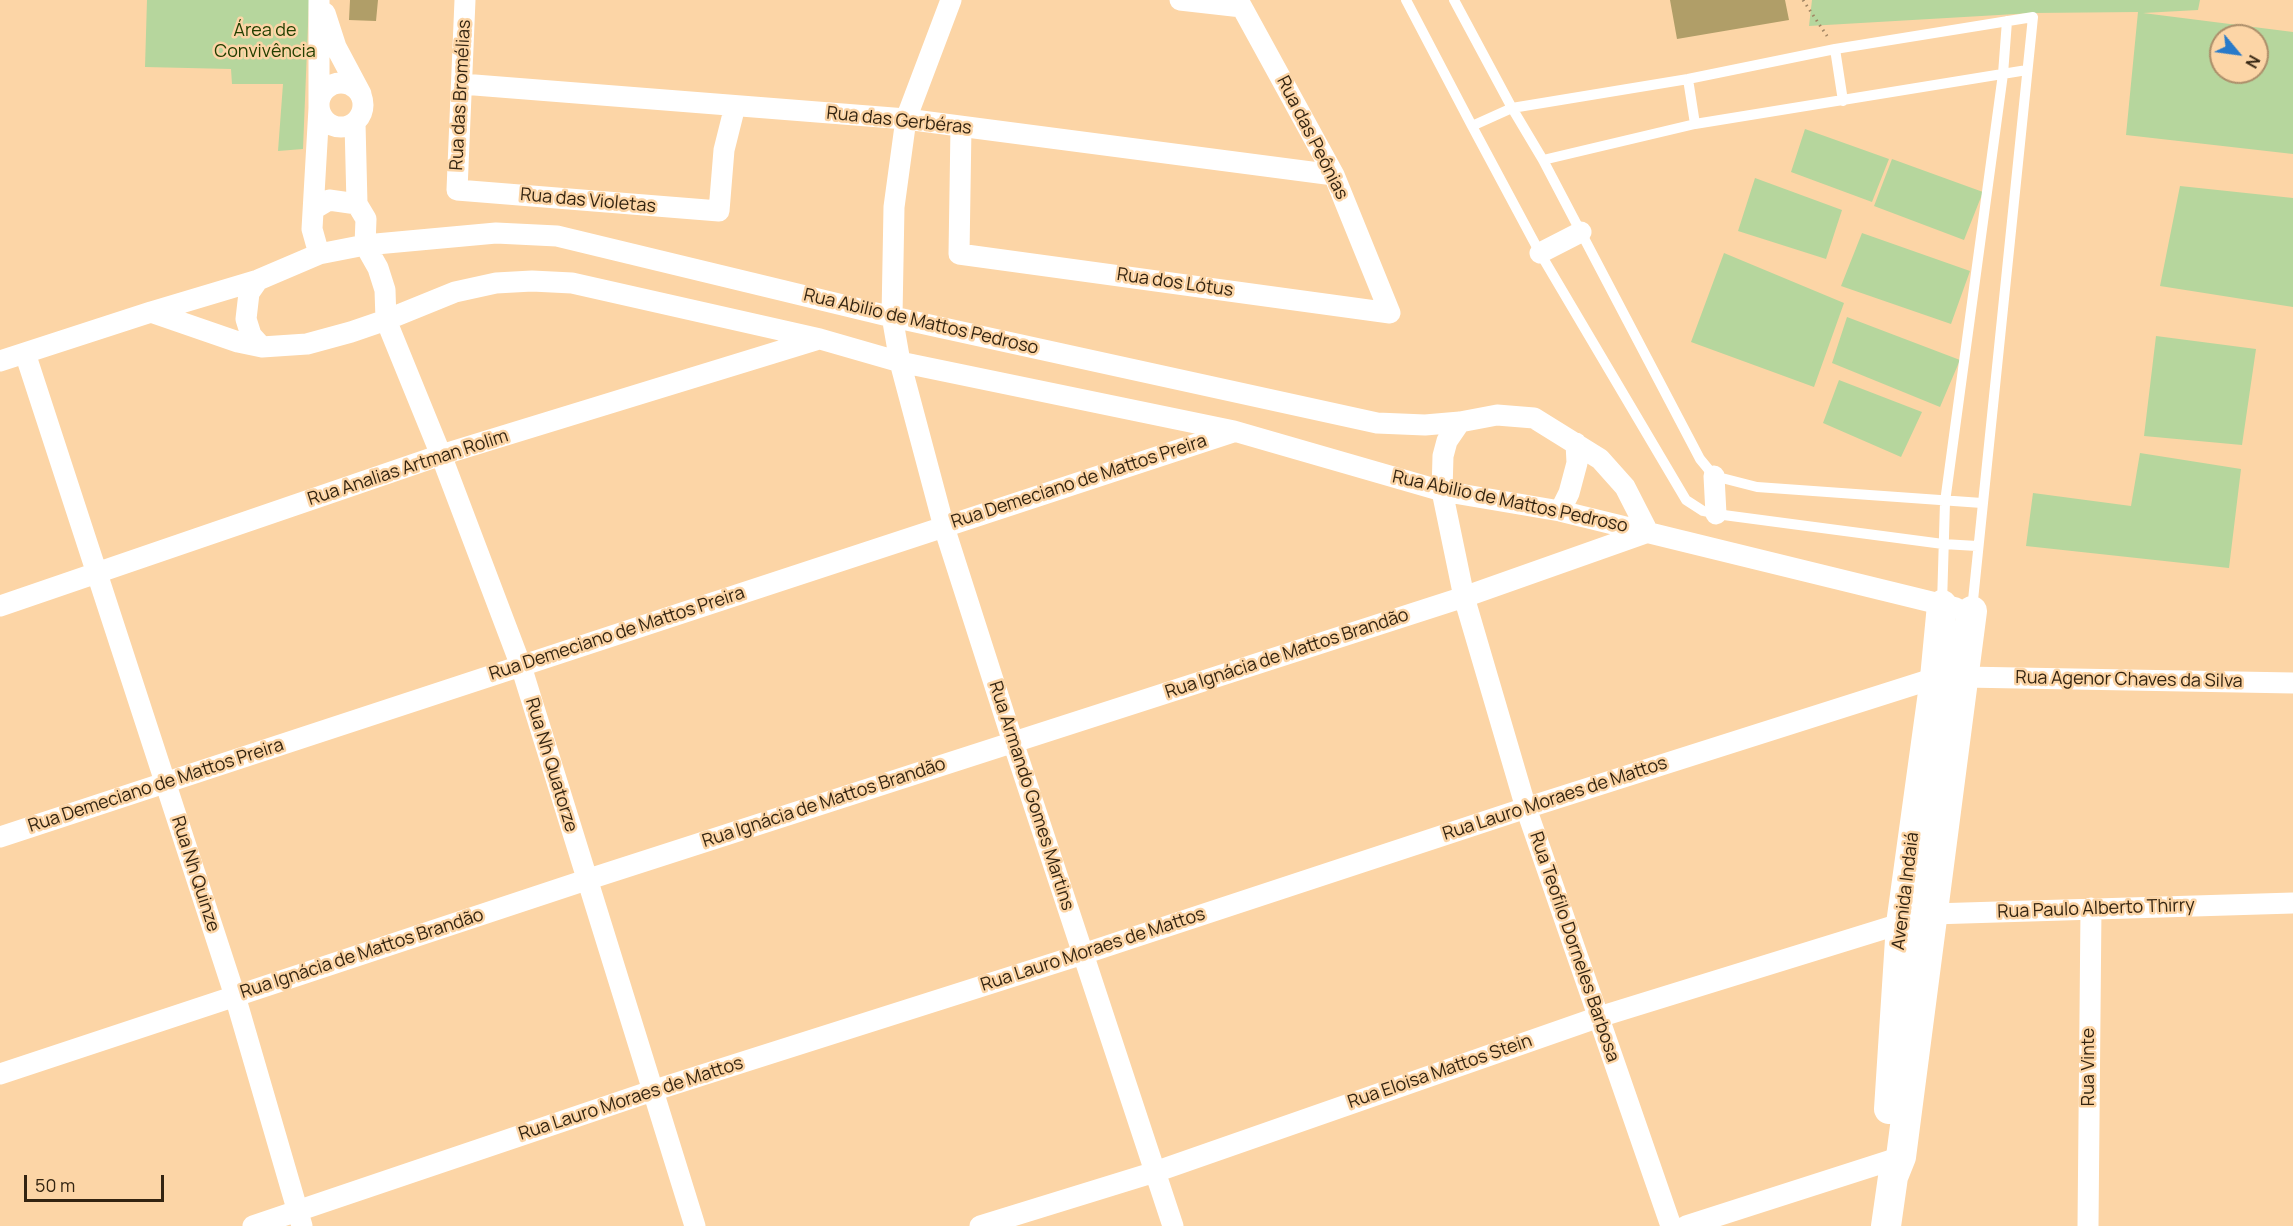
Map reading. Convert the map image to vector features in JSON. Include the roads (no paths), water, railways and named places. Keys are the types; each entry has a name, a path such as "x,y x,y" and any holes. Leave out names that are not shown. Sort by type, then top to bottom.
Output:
{"street":[{"path":"320,0 336,47 361,94 363,100 362,113 355,123 335,127 324,120 319,108 322,93 334,84 350,84 361,94"},
{"path":"319,254 312,229 319,108 320,0"},
{"name":"Rua das Bromélias","path":"457,190 465,0"},
{"name":"Rua Armando Gomes Martins","path":"951,0 901,119 888,316 944,527 1173,1226"},
{"path":"1180,0 1240,4"},
{"name":"Rua das Peônias","path":"1240,4 1334,175 1390,313"},
{"name":"Rua das Gerbéras","path":"462,84 901,119 1334,175"},
{"name":"Rua das Violetas","path":"457,190 719,211 723,150 735,106"},
{"path":"355,123 357,204 366,219 365,245"},
{"name":"Rua dos Lótus","path":"961,127 959,254 1390,313"},
{"path":"314,208 329,200 357,204"},
{"path":"1540,253 1581,232"},
{"name":"Rua Abilio de Mattos Pedroso","path":"0,361 258,280 319,254 365,245 496,233 556,236 888,316 1377,423 1425,425 1460,422 1497,415 1534,418 1600,459 1625,487 1648,532"},
{"name":"Rua Nh Quatorze","path":"365,245 378,268 385,290 386,320 441,455 521,666 695,1226"},
{"path":"258,280 249,293 246,319 251,335 262,347"},
{"name":"Rua Abilio de Mattos Pedroso","path":"151,312 238,342 262,347 307,344 386,320 455,291 496,283 532,281 572,283 820,339 900,362 1234,431 1442,491 1560,511 1972,611"},
{"name":"Rua Analias Artman Rolim","path":"0,606 441,455 820,339"},
{"name":"Rua Nh Quinze","path":"25,353 236,996 300,1219"},
{"name":"Rua Teofilo Dorneles Barbosa","path":"1460,422 1447,441 1443,456 1442,491 1464,597 1526,808 1671,1226"},
{"name":"Rua Demeciano de Mattos Preira","path":"0,837 1234,431"},
{"path":"1560,511 1569,493 1577,463 1576,444"},
{"path":"1714,476 1716,514"},
{"name":"Rua Ignácia de Mattos Brandão","path":"0,1074 586,880 1464,597 1648,532"},
{"name":"Avenida Indaiá","path":"1894,1166 1887,1134 1901,924 1935,678 1942,605"},
{"name":"Avenida Indaiá","path":"1887,1226 1932,914 1972,611"},
{"name":"Rua Agenor Chaves da Silva","path":"1964,677 2293,683"},
{"name":"Rua Lauro Moraes de Mattos","path":"253,1226 300,1219 652,1091 1935,678"},
{"name":"Rua Paulo Alberto Thirry","path":"1901,924 1932,914 2293,903"},
{"name":"Rua Vinte","path":"2088,1226 2091,908"},
{"name":"Rua Eloisa Mattos Stein","path":"980,1226 1155,1172 1599,1017 1901,924"},
{"path":"1686,1226 1894,1166"}],"lane":[{"path":"1406,0 1540,253 1686,500 1703,511 1716,514 1943,544 1977,546"},
{"path":"1454,0 1512,108 1543,160 1700,459 1714,476 1757,487 1982,503"},
{"path":"1472,126 1512,108 1688,79 1835,49 2033,17 1972,611"},
{"path":"1942,605 1945,502 2002,74 2007,21"},
{"path":"1835,49 1843,101"},
{"path":"1543,160 1695,124 2027,70"},
{"path":"1688,79 1695,124"}],"park label":[{"name":"Área de Convivência","path":"265,42"}]}
